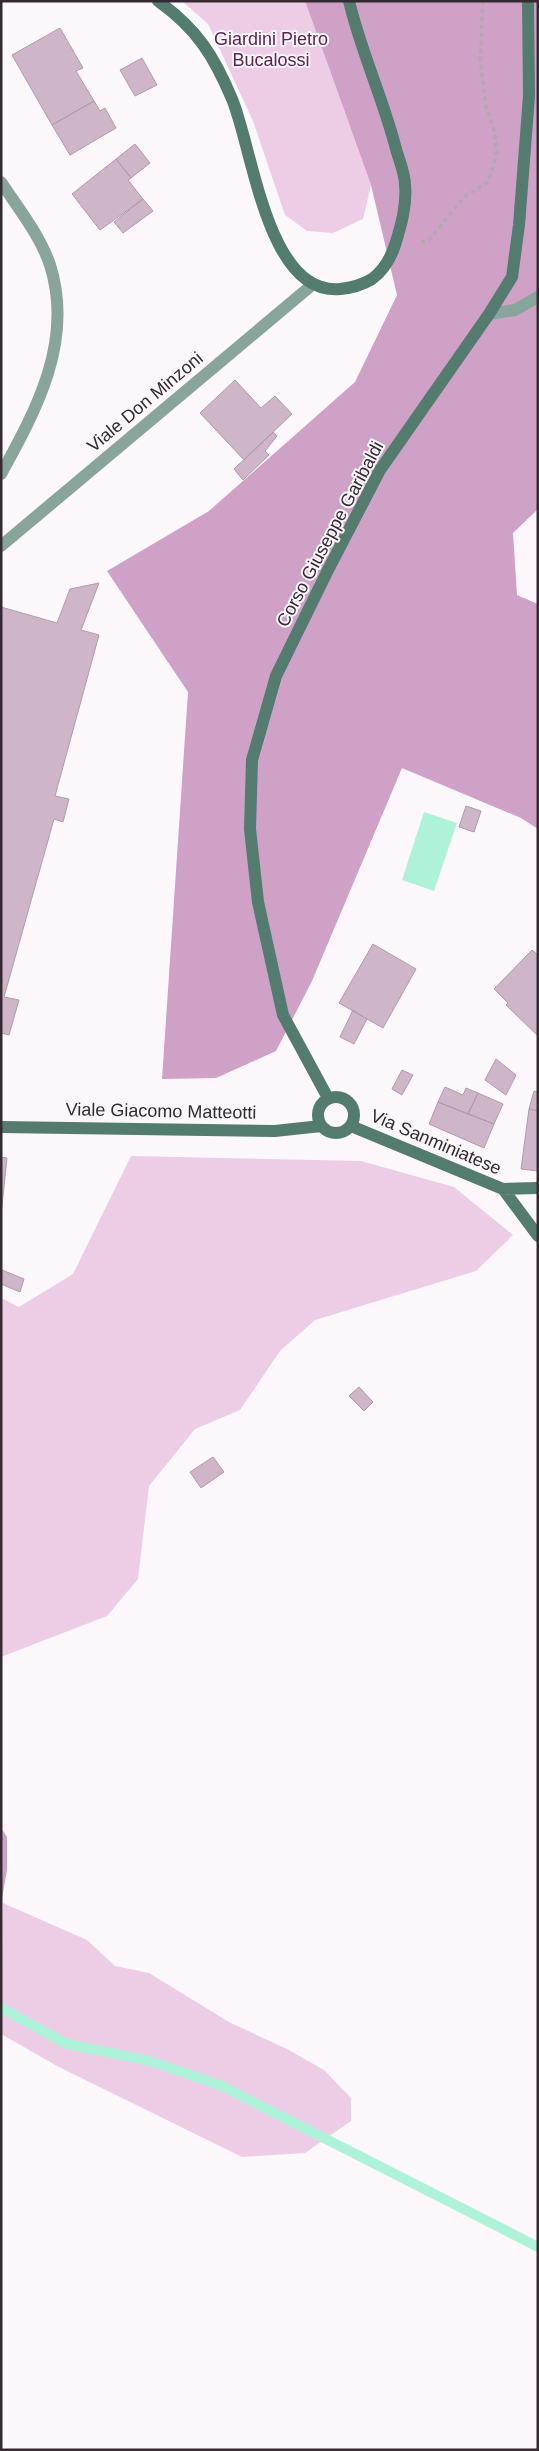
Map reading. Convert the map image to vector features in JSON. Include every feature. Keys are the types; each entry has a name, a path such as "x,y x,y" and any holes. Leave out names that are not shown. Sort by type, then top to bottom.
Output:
{"main road":[{"path":"158,1 180,17 204,43 232,100 268,220 284,254 296,272 312,285 331,290 354,288 373,278 383,268 393,251 401,226 405,184 386,111 358,39 349,1"},
{"name":"Corso Giuseppe Garibaldi","path":"328,1098 283,1015 258,902 250,829 252,760 276,676 326,572 380,470 489,314 512,277 519,226 529,96 528,1"},
{"name":"Via Sanminiatese","path":"321,1126 328,1132 336,1134 345,1131 351,1126 354,1116 353,1107 346,1100 337,1096 328,1098"},
{"path":"321,1126 317,1119 318,1110 328,1098"},
{"name":"Viale Giacomo Matteotti","path":"1,1127 275,1131 321,1126"},
{"name":"Via Sanminiatese","path":"351,1126 503,1189 538,1188"},
{"path":"503,1189 538,1236"}],"street":[{"path":"1,182 35,235 50,264 59,325 54,357 38,402 1,474"},
{"name":"Viale Don Minzoni","path":"1,546 312,285"},
{"path":"489,314 515,310 538,297"}],"path":[{"path":"483,1 480,59 486,106 495,134 499,160"},
{"path":"393,251 429,240 464,197 488,182 496,158 495,134"}],"green space":[{"name":"Giardini Pietro Bucalossi","path":"182,1 305,1 371,185 363,219 333,233 307,231 285,215 253,121 208,24"},
{"path":"131,1156 361,1161 454,1187 513,1235 476,1271 315,1320 280,1351 240,1410 195,1429 149,1486 138,1579 107,1616 1,1657 1,1298 19,1307 73,1274"},
{"path":"3,1903 87,1940 115,1966 149,1973 229,2022 287,2049 324,2070 351,2098 351,2121 305,2153 242,2157 59,2067 1,2034"}],"shaded area":[{"path":"305,1 538,1 538,509 513,533 517,595 538,604 538,829 521,818 402,768 312,981 276,1051 216,1078 162,1079 188,692 107,571 209,511 355,382 397,295 371,185"},
{"path":"424,812 457,823 434,891 402,880"},
{"path":"1,1828 7,1837 7,1870 1,1904"}],"building":[{"path":"60,28 83,68 76,71 94,101 52,125 12,55"},
{"path":"142,58 157,85 135,96 120,70"},
{"path":"94,101 100,111 105,108 116,128 70,155 52,125"},
{"path":"135,144 150,163 131,178 116,159"},
{"path":"116,159 131,178 128,180 143,199 100,230 72,194"},
{"path":"143,199 153,211 123,233 114,222"},
{"path":"235,380 261,408 275,396 292,414 244,460 200,413"},
{"path":"273,432 277,436 265,451 269,455 243,480 234,469"},
{"path":"99,583 81,630 99,635 55,796 69,799 63,822 54,819 4,997 19,1000 9,1035 1,1033 1,607 57,623 70,589"},
{"path":"466,806 481,811 474,832 459,827"},
{"path":"373,944 416,969 383,1028 339,1003"},
{"path":"532,950 538,955 538,1036 506,1005 508,1003 494,989"},
{"path":"353,1010 367,1019 354,1044 340,1037"},
{"path":"496,1059 516,1075 506,1095 485,1080"},
{"path":"402,1070 413,1075 402,1095 392,1089"},
{"path":"445,1087 463,1095 466,1088 478,1093 468,1114 438,1102"},
{"path":"534,1091 538,1092 538,1111 529,1109"},
{"path":"478,1093 503,1104 494,1124 468,1114"},
{"path":"438,1102 494,1124 484,1148 429,1124"},
{"path":"529,1109 538,1111 538,1171 521,1169"},
{"path":"1,1157 7,1158 1,1215"},
{"path":"2,1270 24,1279 20,1292 1,1284"},
{"path":"359,1387 373,1402 364,1411 349,1396"},
{"path":"213,1457 224,1472 201,1488 190,1472"}],"waterway":[{"path":"1,2008 67,2044 150,2061 220,2085 538,2247"}]}
